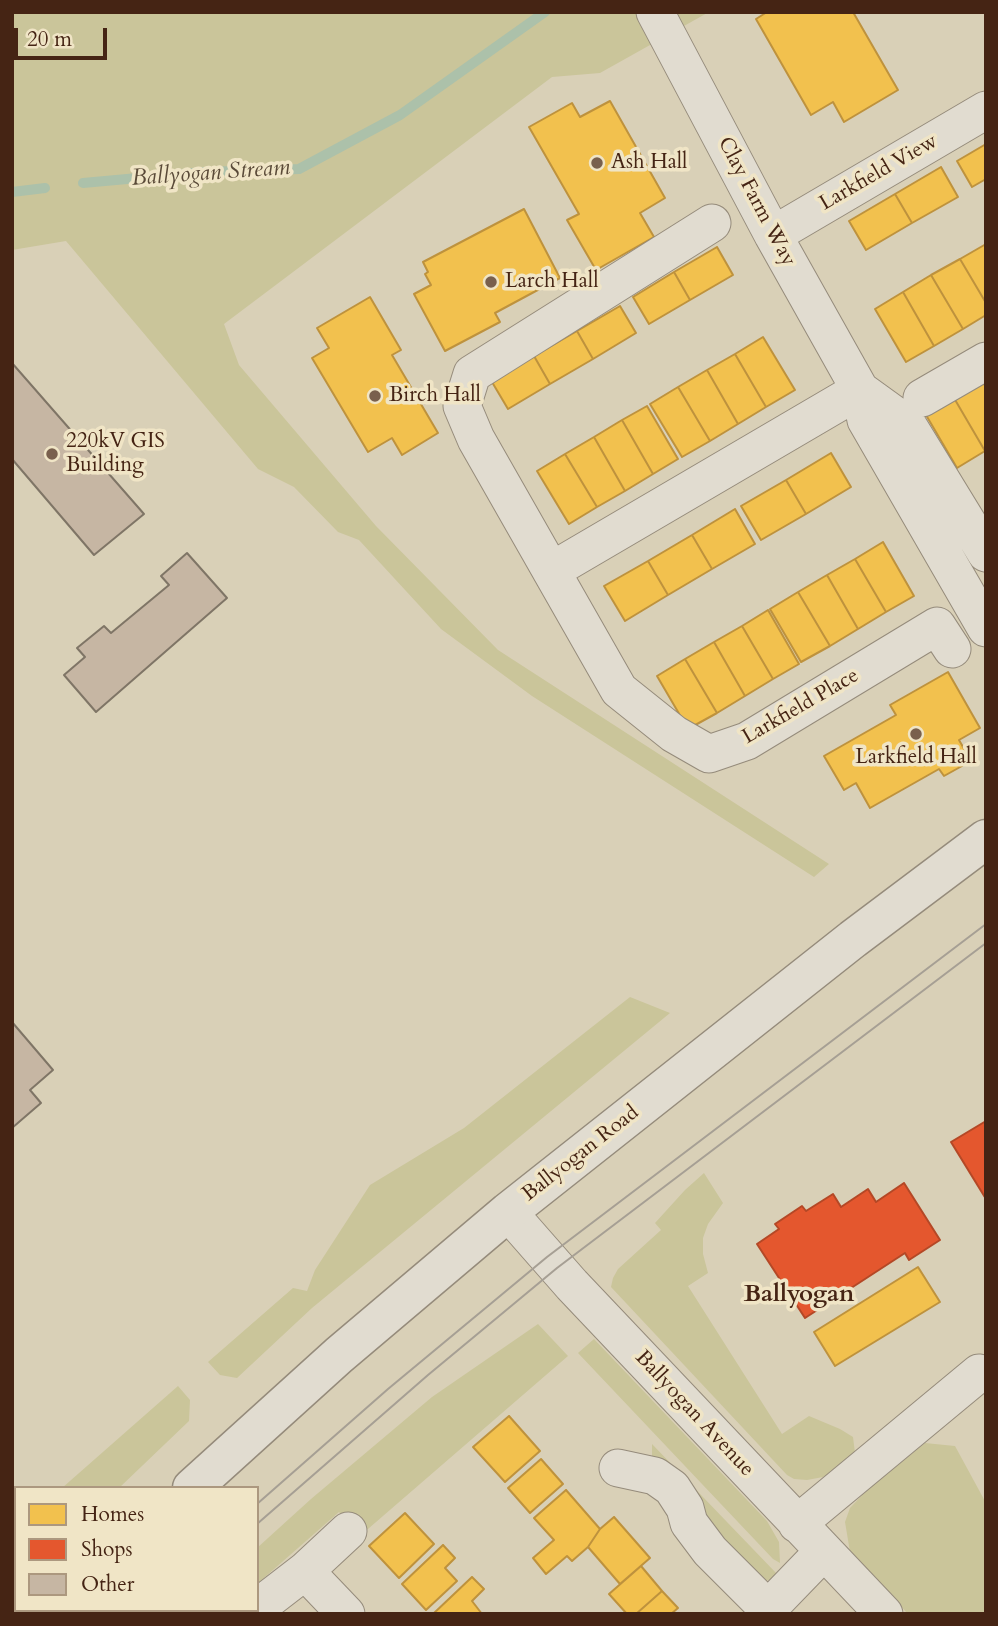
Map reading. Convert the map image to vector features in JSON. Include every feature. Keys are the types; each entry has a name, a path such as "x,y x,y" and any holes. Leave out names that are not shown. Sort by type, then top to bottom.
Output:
{"street":[{"name":"Clay Farm Way","path":"655,12 773,235 860,390 866,420 986,628"},
{"name":"Larkfield View","path":"773,235 986,110"},
{"name":"Larkfield Place","path":"712,223 472,374 462,406 476,439 619,690 674,734 709,754 747,741 937,626 952,649"},
{"path":"922,398 986,361"},
{"name":"Clay Farm Way","path":"860,390 907,424 986,553"},
{"path":"551,570 860,390"},
{"name":"Ballyogan Road","path":"194,1486 339,1355 508,1212 853,939 986,839"},
{"name":"Ballyogan Avenue","path":"508,1212 572,1285 884,1614"},
{"path":"797,1524 979,1373"},
{"path":"618,1468 655,1476 672,1488 685,1508 690,1523 710,1551 765,1611 823,1552"},
{"path":"259,1607 305,1571 348,1531"},
{"path":"305,1571 346,1614"}],"shaded area":[{"path":"12,12 709,12 600,73 552,77 224,324 239,365 376,526 498,650 829,864 814,877 532,696 441,629 359,540 338,532 294,487 258,469 66,241 12,250"},
{"path":"630,997 670,1013 312,1308 237,1378 220,1375 208,1362 293,1288 307,1291 315,1270 370,1185 464,1128"},
{"path":"704,1173 723,1203 708,1224 703,1238 703,1254 708,1273 688,1286 782,1434 809,1416 853,1437 855,1453 823,1477 807,1480 794,1479 787,1475 611,1287 618,1269 661,1230 655,1223"},
{"path":"538,1324 568,1356 361,1535 339,1512 259,1582 259,1546 432,1397"},
{"path":"594,1339 767,1521 779,1542 780,1563 773,1559 578,1353"},
{"path":"178,1386 190,1400 189,1421 121,1486 64,1486"},
{"path":"925,1443 955,1446 986,1503 986,1614 908,1614 850,1552 845,1522 850,1508 865,1492"},
{"path":"652,1444 777,1574 771,1580 758,1581 652,1457"}],"building: Homes":[{"path":"767,12 853,12 898,90 844,122 833,102 811,115 756,19"},
{"name":"Ash Hall","path":"610,101 665,198 640,213 654,237 596,270 567,220 579,214 529,127 572,103 580,117"},
{"path":"986,144 986,179 972,187 957,161"},
{"path":"941,167 958,197 912,223 895,194"},
{"path":"895,194 912,223 866,250 849,221"},
{"name":"Larch Hall","path":"524,209 560,278 495,313 500,322 445,351 414,294 431,285 423,262"},
{"path":"986,244 986,303 960,259"},
{"path":"717,247 733,275 690,300 674,272"},
{"path":"960,259 986,303 986,315 963,329 931,275"},
{"path":"674,272 690,300 649,324 633,297"},
{"path":"931,275 963,329 934,346 903,292"},
{"path":"903,292 934,346 906,362 875,309"},
{"name":"Birch Hall","path":"370,297 401,350 392,355 438,433 402,455 392,438 368,452 312,358 329,348 317,328"},
{"path":"620,306 636,333 593,359 577,331"},
{"path":"577,331 593,359 550,384 534,356"},
{"path":"763,337 795,390 766,407 735,354"},
{"path":"735,354 766,407 738,424 707,370"},
{"path":"534,356 550,384 508,409 492,382"},
{"path":"707,370 738,424 710,441 678,387"},
{"path":"982,381 986,387 985,451 954,398"},
{"path":"678,387 710,441 682,457 650,404"},
{"path":"954,398 985,451 957,468 926,415"},
{"path":"647,406 678,459 653,474 622,420"},
{"path":"622,420 653,474 625,491 594,437"},
{"path":"594,437 625,491 597,507 565,454"},
{"path":"831,453 851,487 806,514 786,480"},
{"path":"565,454 597,507 569,524 537,471"},
{"path":"786,480 806,514 761,540 741,506"},
{"path":"735,509 755,544 712,569 692,535"},
{"path":"692,535 712,569 668,595 648,561"},
{"path":"883,542 914,596 886,612 855,559"},
{"path":"855,559 886,612 858,629 827,575"},
{"path":"648,561 668,595 625,621 604,586"},
{"path":"827,575 858,629 830,646 798,592"},
{"path":"798,592 830,646 801,662 770,609"},
{"path":"768,610 799,664 773,679 742,626"},
{"path":"742,626 773,679 745,696 714,642"},
{"path":"714,642 745,696 717,713 685,659"},
{"path":"685,659 717,713 688,729 657,676"},
{"name":"Larkfield Hall","path":"948,672 980,728 959,740 971,761 944,776 939,769 870,808 856,783 844,790 824,756 896,715 890,705"},
{"path":"918,1267 940,1302 835,1366 814,1332"},
{"path":"509,1416 540,1451 505,1482 473,1447"},
{"path":"541,1459 563,1484 530,1513 508,1488"},
{"path":"566,1490 600,1529 588,1547 572,1561 567,1556 546,1574 533,1558 554,1540 534,1518"},
{"path":"405,1513 434,1544 399,1578 369,1546"},
{"path":"614,1517 650,1558 620,1584 588,1547 600,1529"},
{"path":"443,1545 455,1558 445,1568 457,1581 426,1610 402,1584"},
{"path":"641,1566 662,1591 636,1614 627,1614 609,1594"},
{"path":"472,1577 484,1589 472,1601 482,1614 433,1614"},
{"path":"662,1591 678,1608 671,1614 636,1614"}],"building: Shops":[{"path":"986,1121 986,1199 951,1142"},
{"path":"904,1183 940,1240 909,1260 905,1253 805,1318 757,1244 779,1229 775,1224 802,1206 806,1211 833,1194 841,1207 868,1189 876,1202"}],"building: Other":[{"name":"220kV GIS Building","path":"12,363 144,514 94,555 12,459"},
{"path":"187,553 227,598 96,712 64,675 85,657 77,648 104,626 111,633 169,585 161,576"},
{"path":"12,1022 53,1070 30,1090 41,1103 12,1128"}],"waterway":[{"name":"Ballyogan Stream","path":"83,183 204,172 299,169 400,115 545,12"},
{"name":"Ballyogan Stream","path":"12,192 45,188"}],"tram line":[{"path":"259,1502 388,1389 547,1257 986,924"},
{"path":"259,1522 428,1375 557,1268 986,943"}],"place":[{"name":"Ash Hall","path":"597,163"},
{"name":"Larch Hall","path":"491,282"},
{"name":"Birch Hall","path":"375,396"},
{"name":"220kV GIS Building","path":"52,454"},
{"name":"Larkfield Hall","path":"916,734"}],"district":[{"name":"Ballyogan","path":"799,1295"}]}
